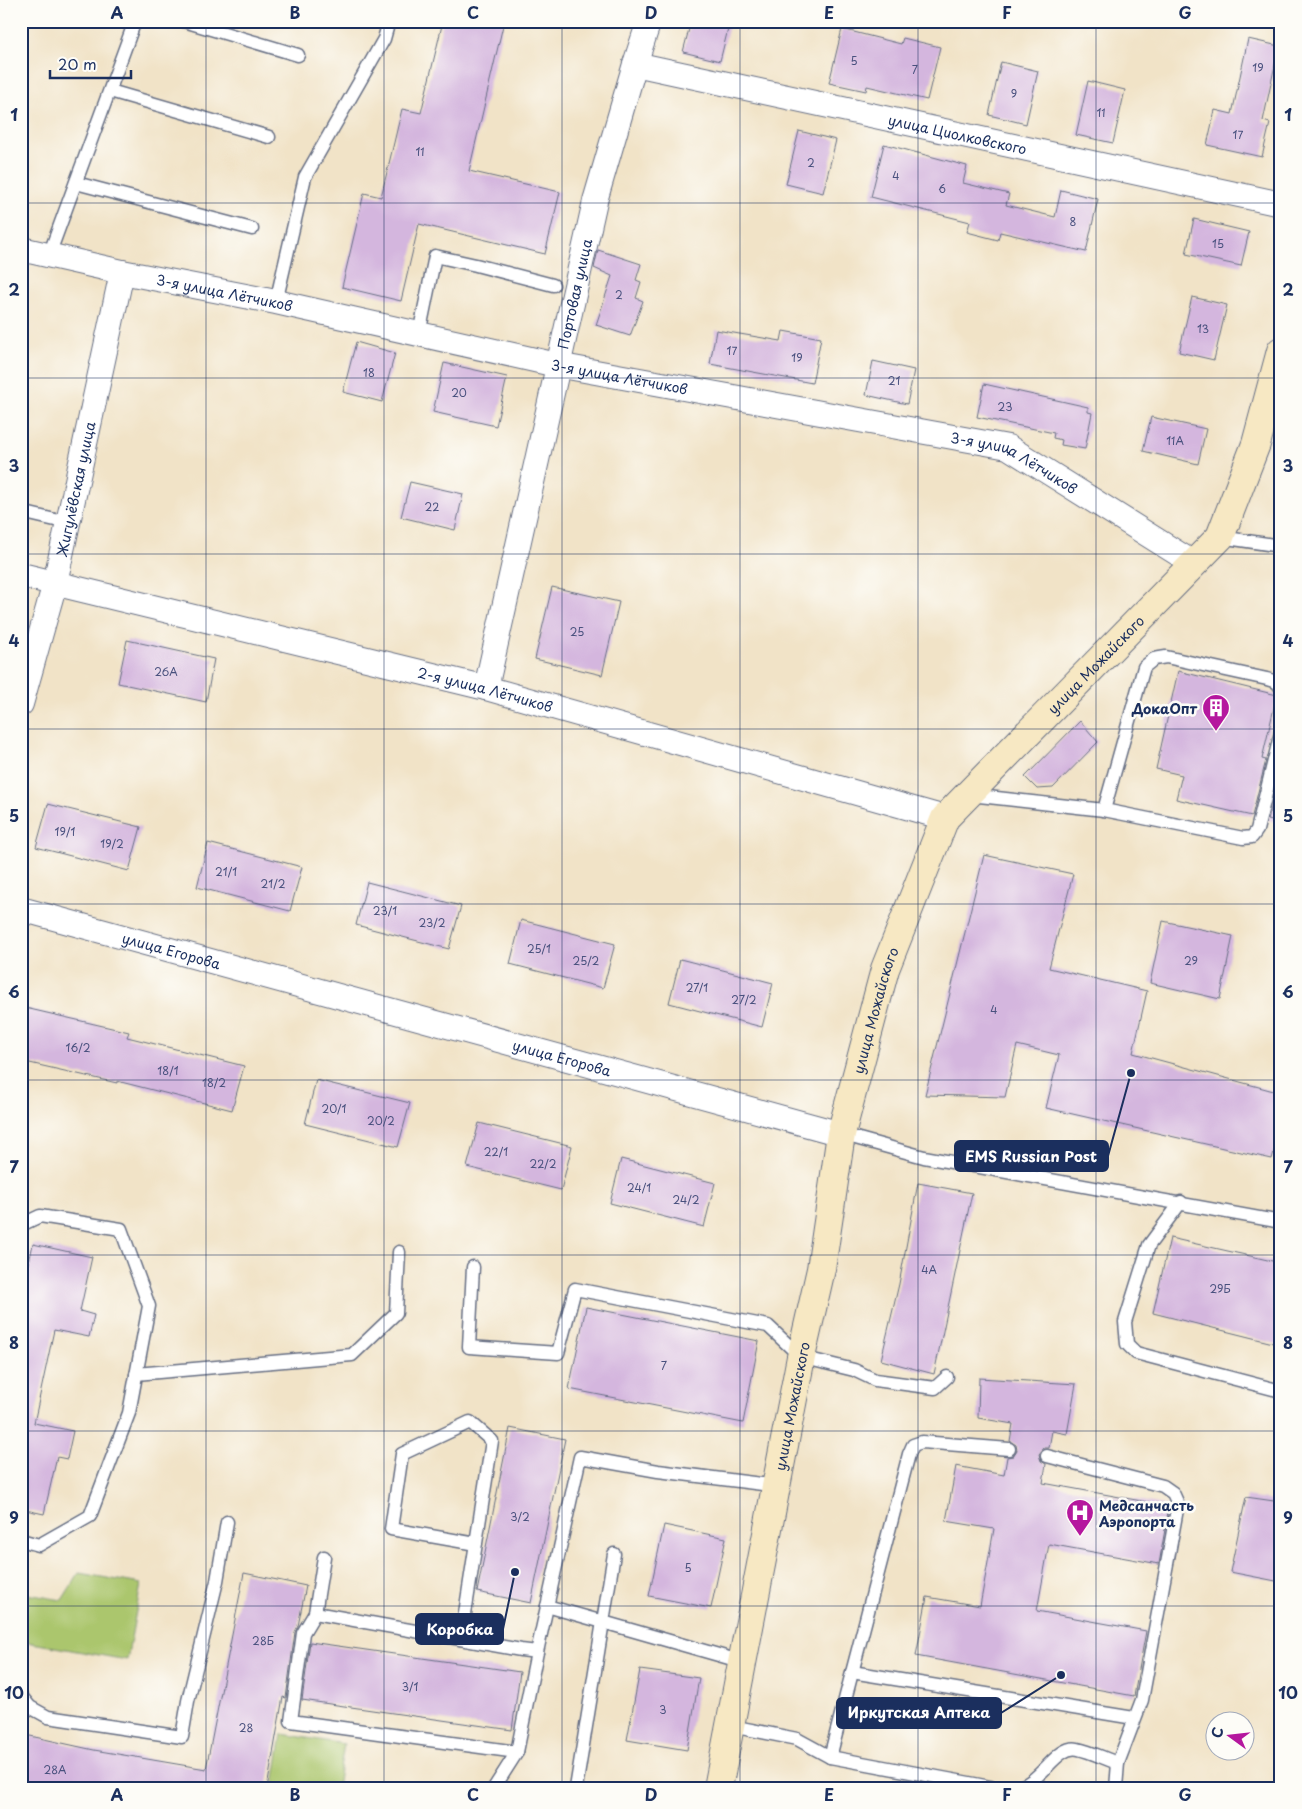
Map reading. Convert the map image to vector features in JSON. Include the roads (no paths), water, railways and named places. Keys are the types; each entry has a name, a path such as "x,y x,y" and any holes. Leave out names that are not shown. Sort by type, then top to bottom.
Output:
{"street":[{"name":"Портовая улица","path":"486,688 595,201 646,22"},
{"name":"улица Циолковского","path":"635,64 1281,204"},
{"name":"3-я улица Лётчиков","path":"21,248 122,272 276,302 557,365 1008,448 1193,563"},
{"name":"Жигулёвская улица","path":"21,704 55,583 122,272"},
{"name":"улица Можайского","path":"718,1788 778,1486 801,1357 821,1269 841,1134 885,969 945,818 1220,537 1256,444 1281,351"},
{"name":"2-я улица Лётчиков","path":"21,575 486,688 945,818"},
{"name":"улица Егорова","path":"21,909 841,1134"}],"lane":[{"path":"49,255 135,21"},
{"path":"184,21 298,55"},
{"path":"276,302 305,177 384,40 389,21"},
{"path":"110,91 269,137"},
{"path":"76,183 252,229"},
{"path":"419,334 435,256 553,285"},
{"path":"21,512 68,524"},
{"path":"1220,537 1281,546"},
{"path":"1104,810 1144,667 1154,659 1166,657 1258,677 1277,682 1281,688"},
{"path":"968,795 1104,810 1243,838 1252,837 1257,830 1281,732"},
{"name":"улица Егорова","path":"841,1134 924,1157 1107,1190 1279,1218"},
{"path":"1181,1202 1149,1245 1126,1322 1127,1344 1136,1353 1281,1390"},
{"path":"21,1225 40,1216 121,1229 149,1306 129,1412 90,1516 38,1545 21,1540"},
{"path":"136,1374 352,1355 396,1313 399,1252"},
{"path":"473,1267 469,1347 558,1353 576,1288 768,1326 801,1357 854,1370 875,1380 935,1388 947,1377"},
{"path":"461,1639 476,1544 492,1441 470,1422 402,1454 391,1529 476,1544"},
{"path":"830,1757 909,1454 913,1445 922,1442 1009,1448"},
{"path":"1047,1456 1163,1486 1173,1493 1178,1504 1142,1700 1118,1763 1116,1788"},
{"path":"494,1788 517,1752 580,1457 658,1471 778,1486"},
{"path":"21,1696 30,1707 48,1717 126,1727 182,1737 188,1701 216,1582 227,1522"},
{"path":"577,1788 614,1554"},
{"path":"324,1558 316,1613 303,1633 291,1721 517,1752"},
{"path":"547,1606 743,1662"},
{"path":"316,1613 538,1652"},
{"path":"852,1672 1134,1718"},
{"path":"731,1726 796,1739 830,1757 996,1788"},
{"path":"1022,1787 1036,1778 1062,1751 1076,1748 1118,1763"}],"place":[{"name":"ДокаОпт","path":"1216,732"},
{"name":"EMS Russian Рost","path":"1131,1073"},
{"name":"Медсанчасть Аэропорта","path":"1080,1537"},
{"name":"Коробка","path":"515,1572"},
{"name":"Иркутская Аптека","path":"1061,1675"}]}
